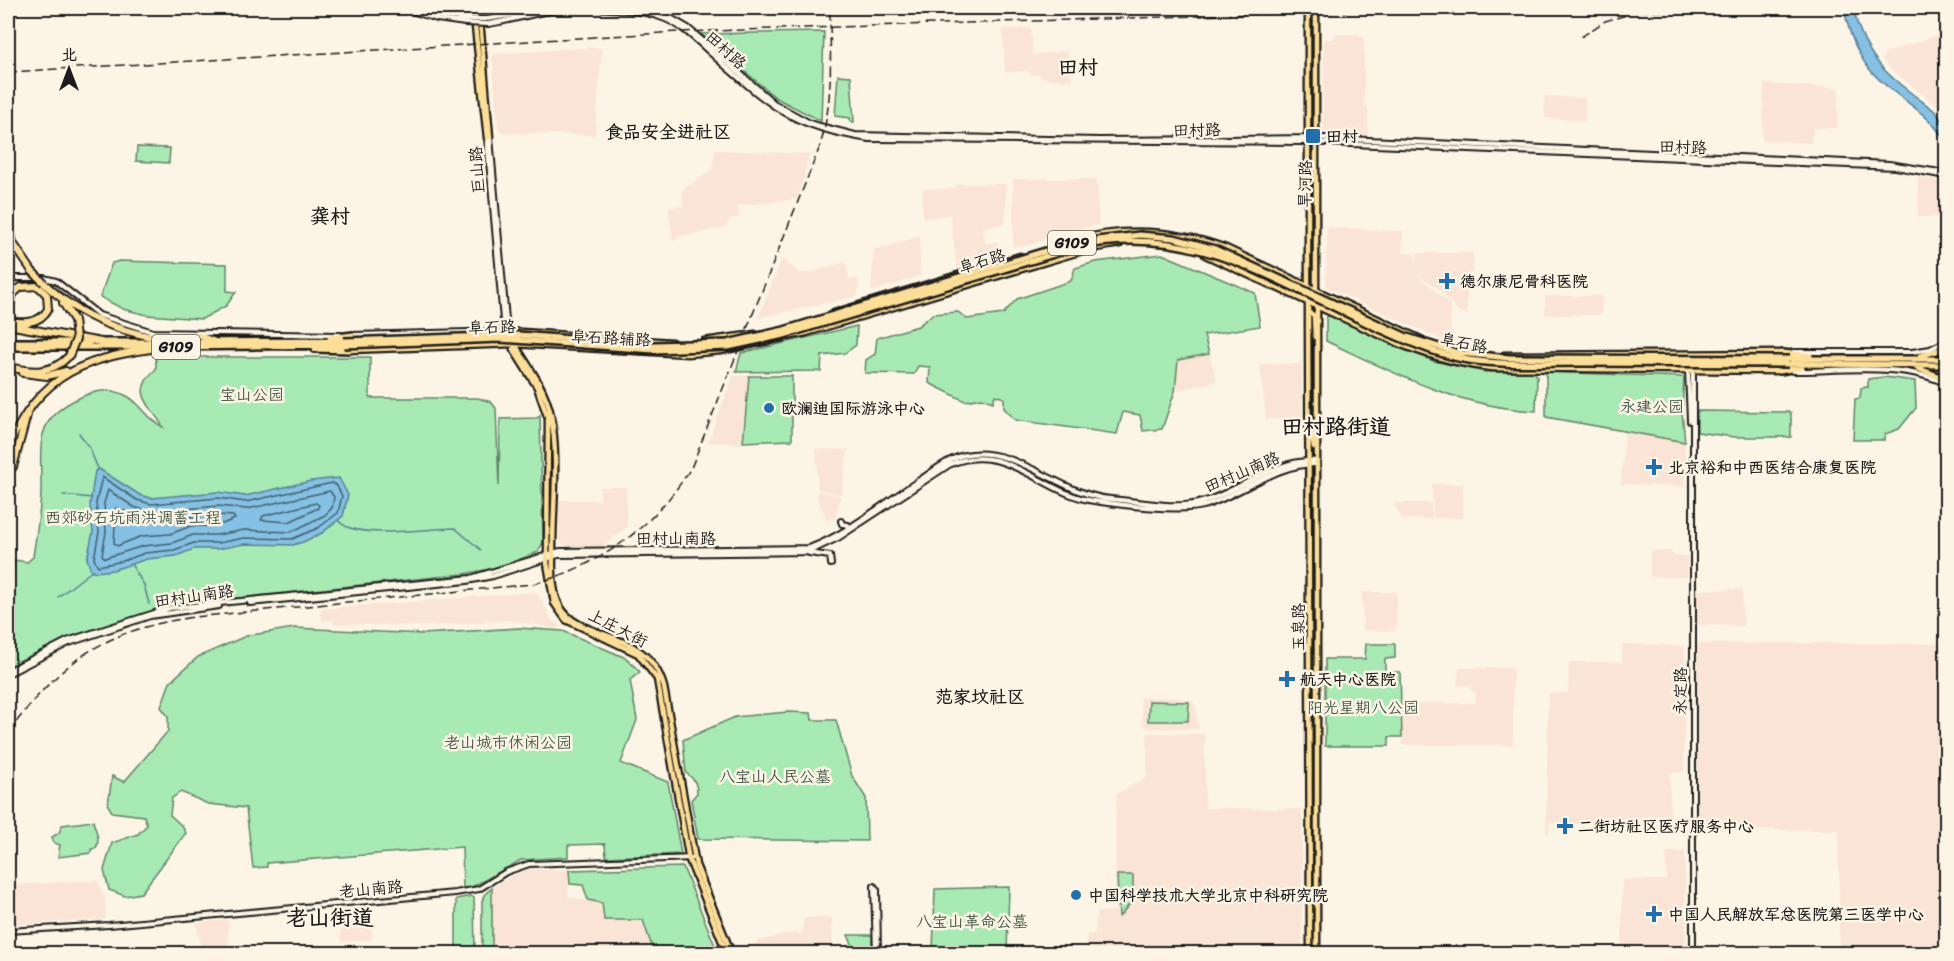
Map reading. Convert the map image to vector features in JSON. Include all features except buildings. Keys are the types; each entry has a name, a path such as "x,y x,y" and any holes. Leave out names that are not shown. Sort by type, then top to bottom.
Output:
{"highway":[{"path":"8,221 14,243 32,271 54,293 81,313 103,324 134,334 177,342"},
{"name":"阜石路","path":"8,347 292,346 515,339 654,350 728,347 784,335 1074,248 1107,241 1140,239 1174,242 1214,253 1406,341 1457,358 1510,363 1789,362 1842,359 1910,365 1947,365"},
{"path":"8,312 13,294 21,286 38,286 47,295 48,309 41,318 25,323 8,323"},
{"path":"8,368 47,370 58,366 69,356 76,339 74,320 54,293"},
{"path":"8,323 101,342"},
{"path":"198,335 215,342"},
{"path":"309,340 352,335"},
{"name":"阜石路","path":"8,342 309,340 344,343"},
{"path":"292,346 349,350"},
{"path":"8,368 39,376 72,369 112,354 166,347"},
{"path":"1905,359 1947,348"},
{"path":"1783,353 1842,359"},
{"name":"阜石路","path":"1789,362 1815,365 1905,359 1947,359"},
{"path":"1780,370 1815,365"},
{"path":"1910,365 1947,379"},
{"path":"8,449 30,406 49,386 72,369"},
{"path":"13,467 30,406"}],"main road":[{"name":"田村路","path":"402,8 465,21 488,21 555,8"},
{"name":"巨山路","path":"473,8 488,138"},
{"name":"巨山路","path":"479,8 505,332"},
{"name":"田村路","path":"609,8 647,10 669,17 688,28 775,104 812,124 855,135 1099,140 1317,140 1913,165 1947,174"},
{"name":"旱河路","path":"1308,8 1308,301"},
{"name":"旱河路","path":"1316,8 1317,305"},
{"name":"田村路","path":"528,12 590,9 646,13 668,20 686,31 766,102 782,113 811,127 862,139 1112,143 1309,140"},
{"name":"阜石路","path":"505,332 673,342 730,339 783,328 1084,237 1120,231 1167,232 1196,238 1226,248 1416,337 1453,350 1498,356 1912,352 1930,349 1947,341"},
{"name":"阜石路","path":"866,314 1089,249 1137,243 1166,245 1199,252 1399,344 1460,364 1493,368 1895,371 1930,377 1947,384"},
{"path":"8,278 44,278 56,281 99,315 136,329 198,335 505,332"},
{"name":"玉泉路","path":"1308,301 1310,645 1317,954"},
{"name":"玉泉路","path":"1310,954 1317,649 1317,305"},
{"path":"1309,313 1314,315 1314,333 1317,343"},
{"name":"阜石路辅路","path":"349,350 512,344 667,353 722,351 796,335 866,314"},
{"name":"上庄大街","path":"505,332 534,379 549,414 551,555 556,593 563,611 576,620 641,651 654,664 661,678 692,859 727,954"},
{"path":"1633,369 1644,364 1681,364 1684,360 1680,356"},
{"name":"永定路","path":"1690,370 1693,954"},
{"path":"1310,428 1313,433 1314,447 1317,447"},
{"name":"田村山南路","path":"8,673 69,643 164,612 467,581 494,576 551,555 800,550 819,544 945,463 968,454 984,453 1005,458 1088,497 1173,504 1204,501 1297,462 1317,462"},
{"name":"田村山南路","path":"551,555 802,553 819,549 949,465 970,458 1005,462 1085,500 1185,508 1205,506 1297,465 1309,462"},
{"path":"1309,476 1314,476 1317,495"},
{"path":"842,521 844,525 851,524"},
{"path":"802,553 827,555 831,564"},
{"path":"1310,620 1313,624 1317,622"},
{"path":"1310,645 1313,644 1317,649"},
{"name":"上庄大街","path":"692,859 732,954"},
{"name":"老山南路","path":"8,931 109,925 479,890 506,872 529,864 692,859"},
{"path":"874,885 877,890 877,954 874,885"}],"shaded area":[{"path":"1031,28 1033,55 1068,51 1072,81 1042,78 1040,74 1030,75 1029,71 1005,72 1003,29"},
{"path":"1946,32 1946,113 1888,67 1882,59 1885,53"},
{"path":"1336,34 1358,34 1364,37 1364,106 1368,106 1368,135 1323,131 1324,39 1333,39"},
{"path":"596,47 602,49 595,135 504,133 498,128 492,54"},
{"path":"1764,84 1839,88 1837,128 1813,128 1811,143 1762,140"},
{"path":"1544,96 1585,98 1585,121 1545,118"},
{"path":"715,150 810,154 797,199 738,206 739,217 731,219 724,228 678,237 673,242 668,208 683,206 683,189 712,170"},
{"path":"1918,177 1944,181 1944,217 1918,217"},
{"path":"1013,179 1097,179 1099,225 1066,231 1027,246 1013,246"},
{"path":"958,184 1006,184 1006,207 1005,224 983,227 985,243 998,242 999,247 994,253 957,268 950,215 923,218 922,205 923,189 953,189"},
{"path":"1327,228 1403,231 1403,253 1415,254 1416,265 1417,253 1473,253 1473,273 1467,274 1467,315 1458,311 1438,288 1416,274 1450,304 1452,344 1326,287"},
{"path":"920,236 920,276 871,292 874,250"},
{"path":"782,259 799,273 809,273 846,262 850,280 859,278 858,296 758,318"},
{"path":"1545,296 1602,296 1601,315 1545,315"},
{"path":"1209,354 1217,381 1175,391 1178,359"},
{"path":"1260,364 1301,364 1302,420 1266,419"},
{"path":"733,376 749,376 741,444 708,442"},
{"name":"北京裕和中西医结合康复医院","path":"1625,432 1685,442 1686,487 1621,484"},
{"path":"816,449 848,450 841,494 818,489"},
{"path":"1432,484 1463,484 1463,518 1433,518"},
{"path":"600,487 626,487 627,527 601,547 566,546 559,540 559,500 600,500"},
{"path":"817,491 841,496 835,519 827,520 818,500"},
{"path":"1393,503 1431,503 1432,519 1402,519"},
{"path":"1650,551 1672,551 1673,556 1688,556 1687,577 1650,577"},
{"path":"1742,589 1743,626 1698,625 1697,590"},
{"path":"537,592 553,622 559,624 559,629 508,620 430,626 334,624 333,620 322,621 320,609"},
{"path":"1362,592 1397,592 1396,631 1363,630"},
{"path":"1622,644 1685,646 1684,772 1670,773 1670,816 1644,816 1640,818 1640,823 1611,823 1611,826 1550,822 1549,834 1546,834 1548,693 1568,693 1569,662 1622,662"},
{"path":"1698,644 1945,644 1940,946 1839,949 1839,830 1698,830"},
{"path":"1459,668 1513,668 1513,745 1402,745 1402,704 1475,703 1476,692 1470,691 1470,686 1457,686"},
{"path":"1170,697 1194,701 1199,729 1147,728 1143,725 1140,698"},
{"path":"1147,733 1205,734 1205,808 1302,809 1302,953 1086,954 1087,934 1095,934 1097,912 1115,911 1116,794 1147,777"},
{"name":"中国人民解放军总医院第三医学中心","path":"1666,852 1685,852 1686,949 1622,948 1622,880 1667,880"},
{"path":"523,869 569,870 568,897 602,903 604,920 643,919 654,953 492,953 492,888 513,874 523,873"},
{"path":"97,880 105,899 106,919 8,925 8,885"},
{"path":"373,907 372,940 341,942 340,924 345,923 345,909"},
{"path":"804,918 832,918 833,953 737,953 734,946 755,946 756,942 784,934 802,934"},
{"path":"228,920 228,953 202,953 196,923"}],"green space":[{"path":"824,32 821,121 776,98 701,34"},
{"path":"838,75 851,76 854,122 851,122 850,118 835,116"},
{"path":"137,147 170,148 169,163 136,161"},
{"path":"1162,254 1255,293 1260,326 1204,335 1209,354 1178,360 1175,391 1162,429 1143,431 1140,415 1123,412 1117,434 1015,420 1004,408 1004,398 995,395 993,402 982,398 965,401 929,383 930,367 918,366 914,374 865,373 866,360 875,354 877,338 918,326 933,314 958,312 967,319 1003,314 1017,299 1071,281 1075,268 1095,262"},
{"path":"119,261 227,264 227,291 236,292 226,306 202,319 147,315 123,309 100,297 112,263"},
{"path":"1328,315 1433,361 1485,372 1534,372 1537,376 1536,411 1480,403 1453,396 1402,377 1326,341"},
{"path":"857,326 856,345 845,353 822,356 821,371 736,372 741,353"},
{"name":"西郊砂石坑雨洪调蓄工程","path":"156,357 370,357 370,398 478,398 491,402 496,408 499,486 500,419 537,418 540,415 543,542 538,552 500,567 464,574 173,605 78,634 8,666 8,615 14,560 27,562 33,557 40,501 41,448 47,425 65,406 98,391 108,391 131,398 152,420 163,427 148,405 143,392 148,377 156,369"},
{"name":"永建公园","path":"1546,372 1684,377 1682,412 1685,442 1546,417"},
{"name":"欧澜迪国际游泳中心","path":"749,376 792,376 792,440 743,442"},
{"path":"1884,377 1915,381 1916,408 1899,429 1885,434 1884,440 1853,440 1855,399 1860,398 1861,388 1868,387 1868,379"},
{"path":"1697,411 1788,412 1791,413 1791,437 1734,437 1697,432"},
{"name":"老山城市休闲公园","path":"294,628 423,634 519,628 563,631 626,658 640,672 630,680 637,720 621,763 668,782 681,854 606,857 605,844 568,845 568,857 521,860 472,887 463,888 462,847 267,863 267,867 253,868 246,808 208,804 181,792 172,798 170,815 186,833 141,893 125,896 109,890 104,870 112,843 138,834 147,825 144,816 112,812 108,805 112,776 124,782 168,731 168,716 161,707 170,682 198,657 246,636"},
{"name":"阳光星期八公园","path":"1366,644 1395,644 1395,658 1385,659 1385,672 1400,672 1402,737 1389,737 1389,746 1325,746 1325,659 1365,659"},
{"path":"1149,701 1189,702 1188,721 1148,721"},
{"name":"八宝山人民公墓","path":"788,712 811,713 812,720 836,720 852,776 866,798 867,841 698,839 691,800 697,793 696,786 693,779 686,773 683,740 735,717"},
{"path":"93,821 98,838 96,848 91,849 91,853 58,857 60,845 54,843 52,837 59,833 62,825"},
{"path":"683,867 718,953 654,953 643,920 604,920 602,903 588,900 583,885 570,884 569,870"},
{"path":"1117,875 1133,875 1133,900 1119,917"},
{"name":"八宝山革命公墓","path":"1009,887 1007,953 933,953 935,889"},
{"path":"492,888 492,953 482,953 482,902 484,895"},
{"path":"471,896 474,898 475,953 456,953 456,899"},
{"path":"848,935 872,935 872,953 856,953"}],"water":[{"path":"1844,8 1853,8 1866,43 1883,68 1936,112 1942,120 1945,127 1946,144 1931,122 1871,71 1853,41"},
{"path":"99,469 140,495 151,498 218,492 245,496 311,481 339,478 348,495 343,516 322,533 303,542 293,545 244,544 218,549 194,549 176,556 147,559 113,570 96,572 91,570 87,559 93,532 90,504 95,471"}],"waterway":[{"path":"79,433 90,449 98,469"},
{"path":"63,495 92,498"},
{"path":"338,520 346,526 375,532 455,528 481,550"},
{"path":"131,564 144,585 149,604"},
{"path":"58,597 93,570"}],"railway":[{"path":"8,733 27,708 66,668 109,640 134,630 194,617 533,584 558,576 603,555 643,526 660,509 691,468 819,149 829,97 830,8"},
{"path":"8,72 678,32 1420,9 1697,11 1749,8"},
{"path":"1740,11 1762,8"},
{"path":"1581,37 1605,21 1627,15"}],"place":[{"name":"田村","path":"1313,136"},
{"name":"德尔康尼骨科医院","path":"1447,281"},
{"name":"欧澜迪国际游泳中心","path":"769,408"},
{"name":"北京裕和中西医结合康复医院","path":"1654,467"},
{"name":"航天中心医院","path":"1287,679"},
{"name":"二街坊社区医疗服务中心","path":"1565,826"},
{"name":"中国科学技术大学北京中科研究院","path":"1076,895"},
{"name":"中国人民解放军总医院第三医学中心","path":"1654,914"}],"district":[{"name":"田村","path":"1078,67"},
{"name":"食品安全进社区","path":"668,132"},
{"name":"龚村","path":"330,216"},
{"name":"田村路街道","path":"1336,426"},
{"name":"范家坟社区","path":"980,697"},
{"name":"老山街道","path":"330,917"}],"park label":[{"name":"宝山公园","path":"252,394"}]}
